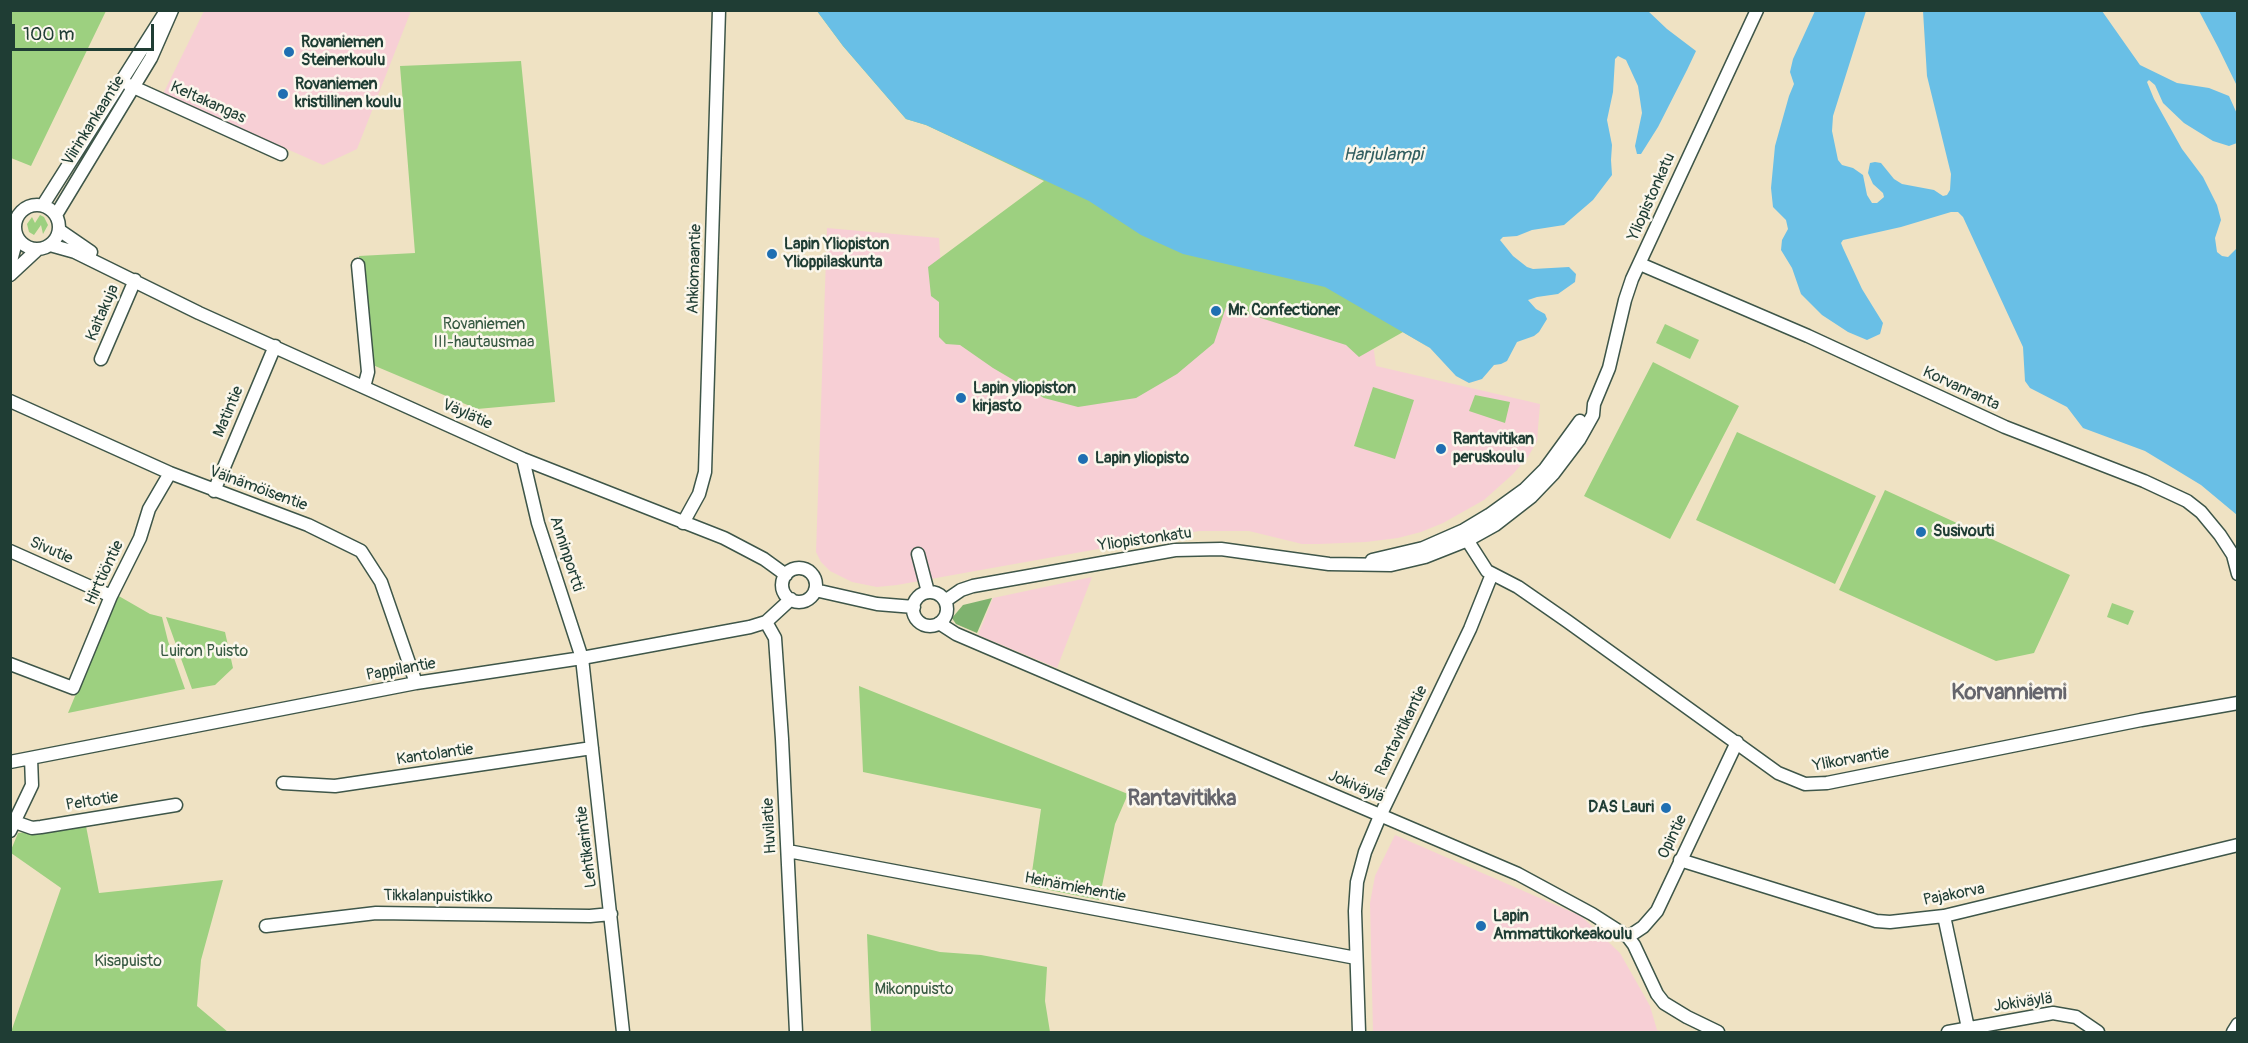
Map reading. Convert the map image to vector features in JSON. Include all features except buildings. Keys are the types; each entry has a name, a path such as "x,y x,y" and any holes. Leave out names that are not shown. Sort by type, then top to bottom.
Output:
{"street":[{"name":"Viirinkankaantie","path":"42,205 167,10"},
{"name":"Viirinkankaantie","path":"56,215 135,88 172,10"},
{"name":"Ahkiomaantie","path":"683,523 694,505 705,472 719,10"},
{"name":"Yliopistonkatu","path":"945,601 961,590 973,586 1175,550 1221,549 1312,563 1356,564 1423,548 1495,525 1531,497 1554,473 1579,440 1593,415 1594,404 1609,368 1625,300 1669,197 1757,10"},
{"name":"Keltakangas","path":"122,81 281,154"},
{"path":"10,265 16,209 35,204 42,205 56,215 59,230 44,247 10,275"},
{"path":"14,230 24,245 44,247"},
{"name":"Väylätie","path":"59,230 135,280"},
{"name":"Väylätie","path":"44,247 75,252 199,313 523,459 724,538 764,559 786,575"},
{"name":"Korvanranta","path":"1640,264 1808,336 2005,427 2187,501 2201,512 2224,541 2233,555 2238,574"},
{"path":"357,265 368,372 364,387"},
{"name":"Kaitakuja","path":"102,359 135,280"},
{"name":"Matintie","path":"214,491 275,346"},
{"name":"Väinämöisentie","path":"10,401 170,473 308,525 361,551 381,582 416,683"},
{"name":"Anninportti","path":"523,459 538,523 582,658"},
{"name":"Hirttiöntie","path":"10,664 73,688 111,596 140,538 149,509 170,473"},
{"path":"1466,535 1481,564 1492,574"},
{"name":"Sivutie","path":"10,551 111,596"},
{"path":"918,554 928,592"},
{"path":"799,568 809,571 815,580 815,590 808,599 797,601 791,599 787,596 783,586 786,575 799,568"},
{"name":"Ylikorvantie","path":"1492,574 1518,587 1786,778 1805,784 1817,784 2238,703"},
{"name":"Rantavitikantie","path":"1359,1032 1355,911 1357,882 1365,852 1470,629 1492,574"},
{"path":"815,590 877,604 914,607"},
{"path":"928,592 938,594 945,601 945,616 939,623 928,626 915,617 914,607 918,597 928,592"},
{"name":"Pappilantie","path":"10,762 416,683 582,658 750,627 765,622 791,599"},
{"name":"Huvilatie","path":"765,622 775,638 796,1032"},
{"name":"Jokiväylä","path":"939,623 956,634 1518,874 1592,914 1628,937 1657,994 1665,1003 1718,1032"},
{"name":"Lehtikarintie","path":"582,658 623,1032"},
{"name":"Opintie","path":"1628,937 1643,927 1657,911 1737,742"},
{"name":"Kantolantie","path":"284,783 335,786 592,748"},
{"path":"13,826 32,785 31,758"},
{"name":"Peltotie","path":"13,826 32,828 176,805"},
{"name":"Pajakorva","path":"1680,860 1876,921 1890,922 1944,916 2238,845"},
{"name":"Heinämiehentie","path":"788,851 1265,943 1356,958"},
{"name":"Tikkalanpuistikko","path":"266,926 376,913 590,916 611,914"},
{"path":"1944,916 1968,1028"},
{"name":"Jokiväylä","path":"1948,1032 2053,1013 2076,1017 2098,1032"},
{"path":"2233,1032 2238,1024"}],"shaded area":[{"name":"Rovaniemen Steinerkoulu","path":"204,10 411,11 357,149 323,165 163,94"},
{"name":"Lapin yliopisto","path":"827,228 939,238 945,329 1222,300 1373,344 1376,366 1540,404 1537,441 1528,457 1513,474 1484,500 1443,523 1398,538 1366,542 1302,544 1249,531 1199,531 897,585 877,587 852,582 830,571 821,562 816,552"},
{"path":"1092,577 1057,668 978,635 993,598"},
{"name":"Lapin Ammattikorkeakoulu","path":"1395,835 1581,916 1620,953 1650,1006 1657,1030 1665,1032 1373,1032 1370,903 1375,876"}],"green space":[{"path":"10,11 106,11 31,166 11,158"},
{"path":"817,11 936,40 1430,348 1403,332 1359,357 1346,345 1226,307 1214,343 1177,374 1136,398 1078,407 1044,398 993,368 960,345 946,344 939,337 939,302 931,296 928,267 1044,181 926,125 906,119 843,46"},
{"name":"Rovaniemen III-hautausmaa","path":"521,61 555,402 477,409 368,363 359,256 415,253 400,66"},
{"path":"40,215 44,217 48,225 43,234 41,225 34,235 29,232 27,224 32,217 35,223"},
{"path":"1665,324 1699,340 1690,359 1656,343"},
{"path":"1653,362 1739,406 1670,539 1584,496"},
{"path":"1373,387 1414,400 1395,459 1354,446"},
{"path":"1475,395 1510,402 1505,423 1469,411"},
{"path":"1737,432 1876,496 1835,584 1696,520"},
{"name":"Susivouti","path":"1885,490 2070,575 2034,653 1996,661 1839,590"},
{"path":"117,595 150,614 162,617 185,689 68,713"},
{"path":"992,598 977,633 956,624 952,618 963,605"},
{"path":"2112,603 2134,611 2128,625 2107,617"},
{"name":"Luiron Puisto","path":"166,617 225,632 233,668 215,685 192,689"},
{"path":"859,686 1128,794 1115,824 1099,900 1030,886 1041,809 863,772"},
{"name":"Kisapuisto","path":"86,826 99,893 223,880 201,960 197,1006 228,1032 11,1032 61,888 11,853 11,850 18,833"},
{"name":"Mikonpuisto","path":"867,934 940,952 981,955 1047,967 1045,1001 1050,1032 871,1032"}],"water":[{"name":"Harjulampi","path":"817,11 1648,11 1696,51 1687,70 1658,127 1641,154 1637,154 1635,146 1642,113 1638,86 1626,60 1618,56 1615,59 1613,92 1607,120 1612,145 1612,175 1593,200 1564,225 1532,230 1517,236 1503,237 1500,240 1513,256 1527,267 1533,269 1569,267 1576,274 1575,282 1558,294 1528,300 1536,309 1545,314 1547,319 1539,332 1517,342 1507,361 1494,365 1482,379 1469,383 1456,376 1430,348 1325,287 1183,254 1141,235 1089,201 926,125 906,119 843,46"},
{"path":"1815,11 1866,11 1833,116 1832,131 1838,160 1842,165 1853,168 1863,175 1867,195 1872,203 1877,203 1884,197 1883,193 1873,184 1868,173 1870,163 1875,162 1881,163 1894,179 1902,184 1934,190 1943,196 1947,195 1950,190 1951,174 1927,76 1923,11 2102,11 2140,65 2177,83 2209,88 2229,96 2238,116 2237,143 2229,146 2213,141 2184,123 2163,103 2155,85 2149,80 2147,82 2182,149 2203,177 2217,205 2221,220 2215,238 2217,252 2228,257 2237,248 2237,515 2201,485 2145,451 2083,428 2067,407 2030,388 2025,381 2023,347 1963,217 1958,212 1843,240 1841,243 1862,289 1883,323 1880,334 1867,340 1848,332 1822,315 1801,294 1792,268 1781,250 1782,240 1788,229 1786,220 1773,207 1771,188 1775,146 1794,84 1790,72 1793,59"},
{"path":"2199,11 2237,11 2237,86 2218,47"}],"place":[{"name":"Rovaniemen Steinerkoulu","path":"289,52"},
{"name":"Rovaniemen kristillinen koulu","path":"283,94"},
{"name":"Lapin Yliopiston Ylioppilaskunta","path":"772,254"},
{"name":"Mr. Confectioner","path":"1216,311"},
{"name":"Lapin yliopiston kirjasto","path":"961,398"},
{"name":"Rantavitikan peruskoulu","path":"1441,449"},
{"name":"Lapin yliopisto","path":"1083,459"},
{"name":"Susivouti","path":"1921,532"},
{"name":"DAS Lauri","path":"1666,808"},
{"name":"Lapin Ammattikorkeakoulu","path":"1481,926"}],"district":[{"name":"Korvanniemi","path":"2009,693"},
{"name":"Rantavitikka","path":"1182,799"}]}
